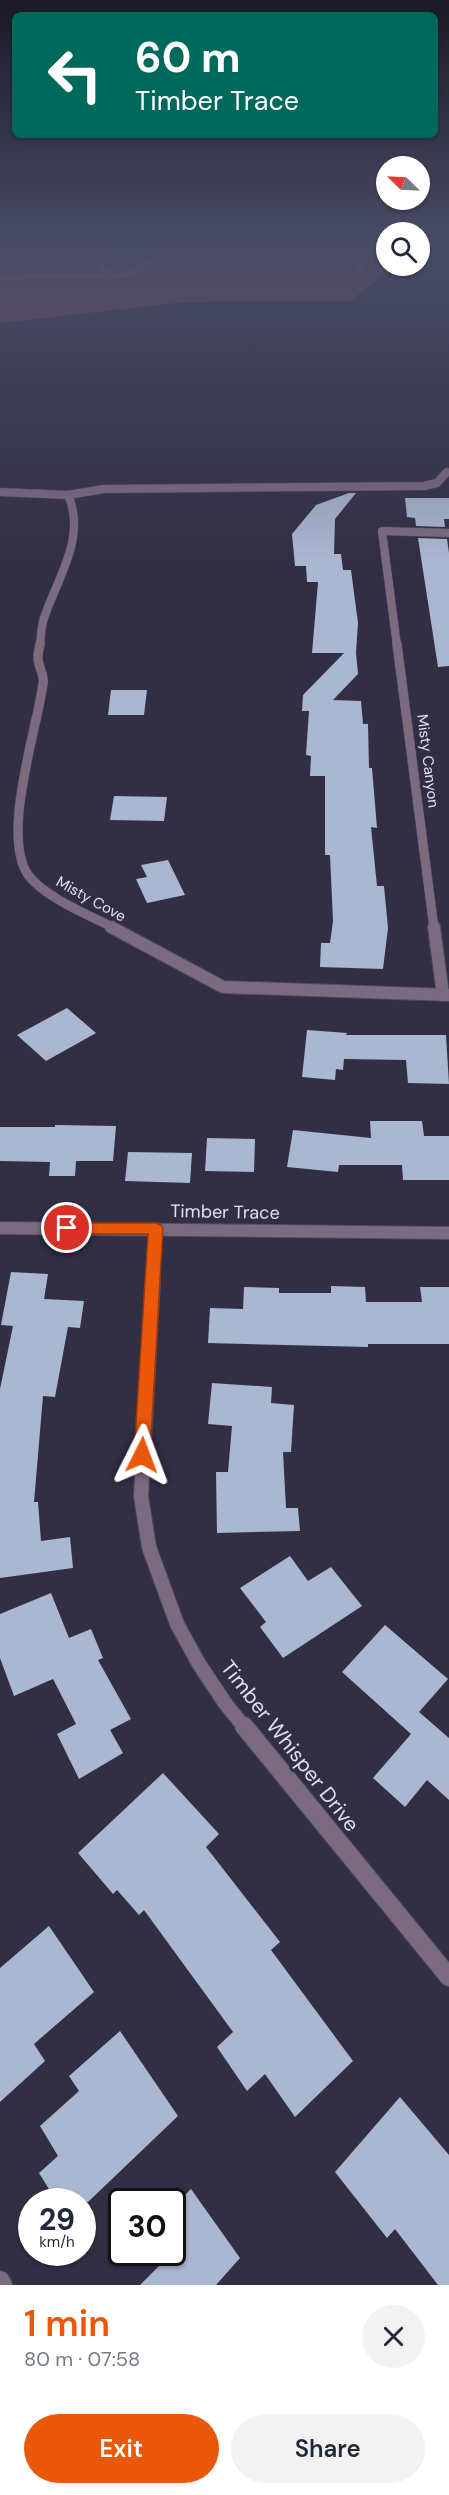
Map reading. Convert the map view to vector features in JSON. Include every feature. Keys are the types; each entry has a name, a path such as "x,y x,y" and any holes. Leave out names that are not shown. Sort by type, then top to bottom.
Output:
{"street":[{"path":"0,492 68,495 83,490 104,489 424,486 437,483 447,472"},
{"name":"Misty Cove","path":"68,495 75,510 70,554 44,620 38,658 44,681 17,822 18,850 24,870 36,884 56,897 223,987 446,995"},
{"name":"Misty Canyon","path":"446,995 382,531 449,533"},
{"name":"Timber Trace","path":"0,1228 449,1233"},
{"name":"Timber Whisper Drive","path":"156,1228 141,1496 149,1547 177,1624 199,1664 225,1703 449,1977"},
{"path":"0,2280 3,2285"}],"building":[{"path":"349,493 356,493 335,519 334,554 341,554 343,570 351,570 358,623 356,653 358,674 333,700 361,701 363,724 368,724 369,768 372,768 377,828 371,827 377,886 384,886 388,928 383,969 320,967 321,943 330,943 333,921 330,855 325,855 325,776 310,776 311,756 306,755 309,711 302,711 303,695 344,653 312,653 318,582 307,582 306,566 295,566 292,534 316,505"},
{"path":"405,498 449,498 449,519 444,519 445,527 416,526 415,518 407,517"},
{"path":"418,538 447,539 449,666 438,667"},
{"path":"111,690 147,690 144,715 108,715"},
{"path":"114,796 167,797 164,821 110,820"},
{"path":"168,860 185,895 147,903 136,879 147,877 141,865"},
{"path":"67,1008 96,1033 46,1061 17,1035"},
{"path":"307,1030 347,1033 346,1035 446,1035 449,1084 408,1083 406,1060 344,1059 343,1070 336,1069 335,1080 302,1077"},
{"path":"370,1121 422,1121 424,1136 449,1136 449,1180 403,1180 402,1165 339,1165 338,1172 287,1167 293,1130 371,1138"},
{"path":"55,1125 116,1126 113,1161 76,1161 75,1176 49,1176 50,1162 0,1161 0,1127 55,1127"},
{"path":"207,1138 255,1139 254,1172 205,1171"},
{"path":"128,1152 192,1153 190,1183 125,1181"},
{"path":"11,1272 48,1274 44,1299 84,1301 80,1328 68,1327 55,1397 43,1396 34,1502 38,1502 41,1541 70,1537 73,1568 0,1578 0,1389 13,1326 1,1325"},
{"path":"331,1286 365,1287 366,1302 422,1302 420,1287 449,1287 449,1344 368,1344 368,1347 208,1343 210,1308 243,1309 244,1287 279,1288 279,1293 331,1293"},
{"path":"212,1383 272,1387 271,1403 294,1405 291,1452 283,1452 286,1508 298,1508 300,1531 217,1533 216,1472 228,1472 232,1426 208,1424"},
{"path":"290,1556 308,1581 331,1567 362,1606 283,1658 260,1627 266,1622 240,1588"},
{"path":"51,1593 69,1638 91,1629 103,1658 98,1660 131,1719 110,1730 123,1753 79,1779 57,1734 76,1724 53,1679 14,1696 0,1658 0,1614"},
{"path":"385,1625 448,1679 419,1712 449,1738 449,1800 427,1780 405,1807 373,1778 411,1734 342,1672"},
{"path":"163,1773 219,1834 206,1847 280,1942 271,1950 353,2061 295,2117 265,2074 247,2091 217,2047 233,2032 144,1910 139,1915 117,1890 113,1894 78,1853"},
{"path":"49,1926 94,1992 34,2044 45,2061 0,2102 0,1968"},
{"path":"120,2031 178,2116 96,2194 96,2188 48,2188 39,2173 58,2156 40,2126 79,2091 69,2076"},
{"path":"400,2097 449,2155 449,2285 438,2285 395,2229 387,2238 335,2172"},
{"path":"191,2189 240,2258 216,2285 140,2285 159,2266 186,2266 186,2194"}],"route":[{"path":"67,1228 156,1228 142,1455"}]}
